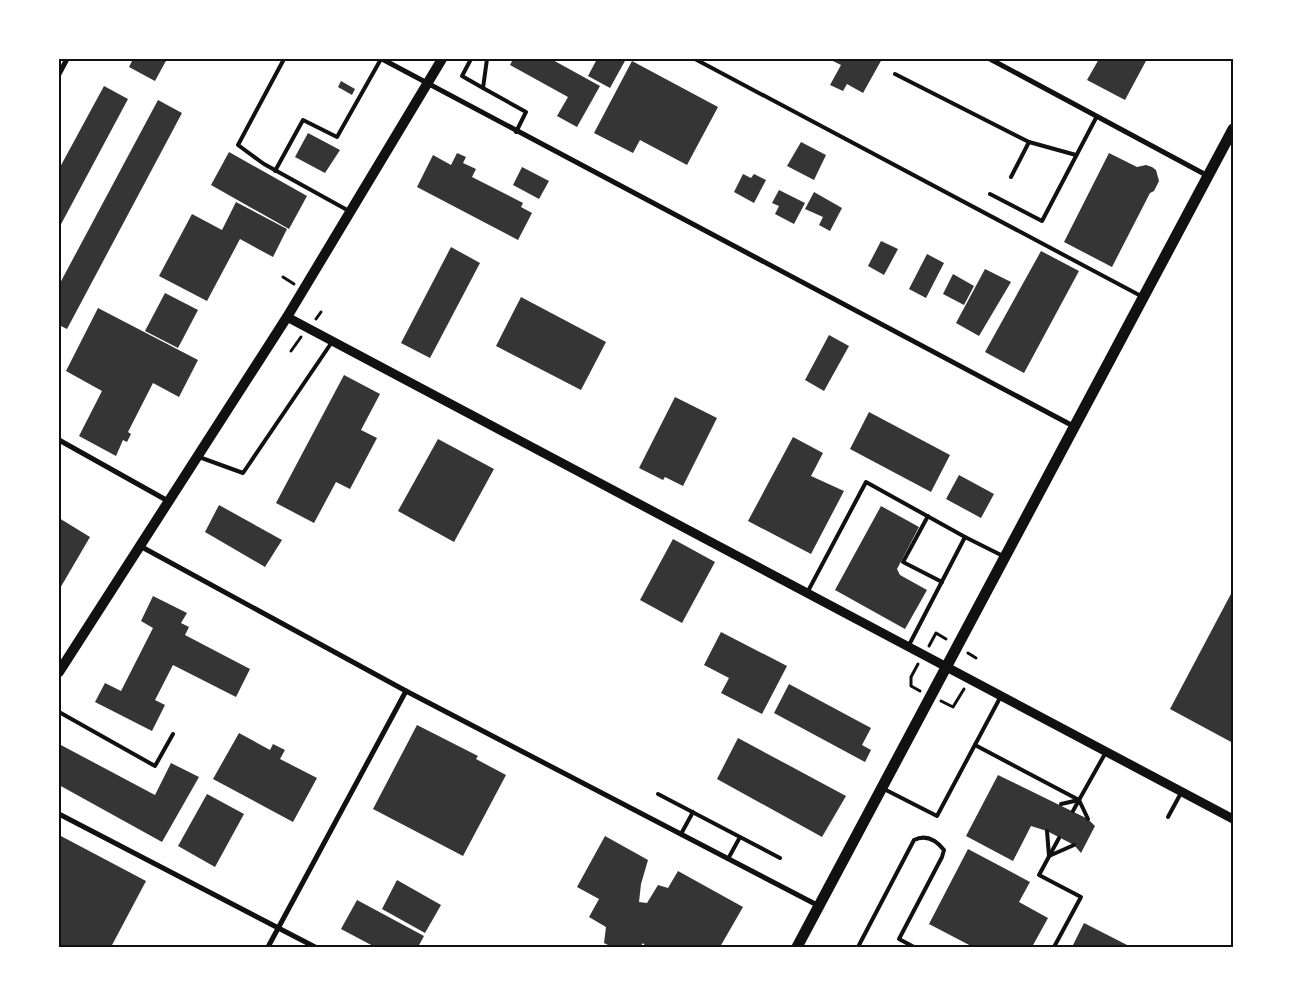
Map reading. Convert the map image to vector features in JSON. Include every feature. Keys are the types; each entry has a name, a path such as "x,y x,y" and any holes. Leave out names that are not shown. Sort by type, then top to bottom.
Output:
{"main road":[{"path":"59,672 287,317 442,59"},
{"path":"797,947 1233,129"}],"street":[{"path":"59,74 67,59"},
{"path":"382,59 516,132 1075,427"},
{"path":"990,59 1208,176"},
{"path":"287,317 1233,819"},
{"path":"59,440 168,501"},
{"path":"140,546 406,691 819,906"},
{"path":"268,947 406,691"},
{"path":"59,814 315,947"}],"lane":[{"path":"284,59 238,145 275,171 349,211"},
{"path":"275,171 303,120 337,137 382,59"},
{"path":"471,59 462,76 526,112 516,132"},
{"path":"483,88 487,59"},
{"path":"695,59 1144,298"},
{"path":"895,74 1029,142 1076,155"},
{"path":"990,194 1042,222 1097,116"},
{"path":"1011,177 1029,142"},
{"path":"197,456 242,473 333,341"},
{"path":"807,593 866,482 1005,557"},
{"path":"928,516 903,562 942,582"},
{"path":"908,647 965,537"},
{"path":"882,788 937,816 1001,696"},
{"path":"59,712 154,766 172,734"},
{"path":"975,745 1079,800 1088,819"},
{"path":"1073,811 1106,752"},
{"path":"1168,817 1181,792"},
{"path":"658,794 780,858"},
{"path":"1061,804 1079,800"},
{"path":"681,834 693,812"},
{"path":"1047,831 1049,856"},
{"path":"728,859 740,837"},
{"path":"858,947 914,840 926,837 939,844 944,850 899,939 914,947"},
{"path":"1054,947 1081,897 1039,875 1059,838"},
{"path":"1049,856 1074,846"}],"building":[{"path":"133,59 167,59 155,81 129,67"},
{"path":"513,59 551,59 600,86 577,127 557,116 568,97 510,65"},
{"path":"597,59 626,59 610,88 588,76"},
{"path":"829,59 882,59 863,93 847,84 843,91 830,85 841,65"},
{"path":"1099,59 1147,59 1125,100 1087,80"},
{"path":"632,61 718,107 687,165 640,140 633,153 594,133"},
{"path":"341,81 355,89 352,95 338,87"},
{"path":"104,86 128,99 59,228 59,169"},
{"path":"158,100 182,113 67,329 59,325 59,285"},
{"path":"308,133 340,150 325,173 295,157"},
{"path":"801,142 826,155 814,180 787,166"},
{"path":"229,152 307,196 289,229 211,185"},
{"path":"457,153 466,157 463,163 476,169 472,177 523,203 521,207 532,213 518,240 417,187 433,155 451,165"},
{"path":"1109,153 1137,167 1146,165 1152,167 1156,170 1159,181 1154,191 1150,193 1112,267 1064,242"},
{"path":"522,167 549,181 539,199 513,185"},
{"path":"743,174 751,178 754,174 766,180 754,203 734,192"},
{"path":"779,190 805,203 794,224 775,214 779,206 772,203"},
{"path":"814,192 842,208 830,231 819,225 823,217 805,209"},
{"path":"236,202 287,229 273,257 240,239 207,301 159,276 192,214 222,230"},
{"path":"881,241 898,249 884,275 868,266"},
{"path":"451,247 480,263 430,358 401,343"},
{"path":"1041,251 1079,271 1024,373 985,352"},
{"path":"927,254 944,263 926,298 909,289"},
{"path":"985,269 1011,282 979,336 956,323"},
{"path":"953,274 974,286 964,305 943,294"},
{"path":"165,293 198,310 178,348 145,331"},
{"path":"521,297 606,342 581,390 496,346"},
{"path":"98,308 198,360 179,397 153,383 128,432 131,434 127,442 123,440 116,456 79,436 102,391 66,371"},
{"path":"829,335 849,346 824,391 805,380"},
{"path":"344,375 380,394 361,430 377,438 350,489 336,482 314,523 276,503"},
{"path":"675,397 717,418 683,486 665,477 663,480 639,468"},
{"path":"869,412 950,455 931,492 850,449"},
{"path":"793,437 823,453 811,476 844,491 811,554 748,521"},
{"path":"438,439 494,469 454,542 398,511"},
{"path":"959,475 994,494 981,518 946,499"},
{"path":"219,505 282,540 265,567 205,532"},
{"path":"881,506 919,527 897,569 900,575 927,590 905,629 835,590"},
{"path":"59,518 90,537 59,590"},
{"path":"673,539 715,562 682,623 640,600"},
{"path":"1233,590 1233,743 1170,709"},
{"path":"153,596 187,613 181,623 189,627 185,635 250,669 236,697 173,665 155,700 165,705 152,731 95,702 105,683 121,691 153,628 141,621"},
{"path":"721,632 787,666 762,714 721,693 729,678 704,665"},
{"path":"789,684 871,728 862,745 871,750 865,762 774,713"},
{"path":"417,725 478,756 476,759 506,775 463,856 373,809"},
{"path":"239,733 270,750 273,744 285,750 280,759 317,778 293,822 213,779"},
{"path":"738,738 846,796 822,837 717,779"},
{"path":"59,744 155,795 171,763 199,777 162,842 59,785"},
{"path":"998,775 1088,819 1095,826 1081,853 1074,845 1047,831 1031,826 1013,861 966,836"},
{"path":"207,794 244,814 215,867 178,846"},
{"path":"59,835 146,881 111,947 63,947 59,945"},
{"path":"605,836 648,860 641,884 639,902 647,903 658,885 668,888 678,871 743,907 720,947 646,947 643,943 640,947 612,947 604,943 606,927 589,917 599,899 577,887"},
{"path":"968,849 1030,882 1019,902 1048,918 1032,947 973,947 929,924"},
{"path":"397,880 441,905 425,933 382,909"},
{"path":"357,900 424,936 418,947 375,947 341,929"},
{"path":"1084,923 1131,947 1072,947"}]}
